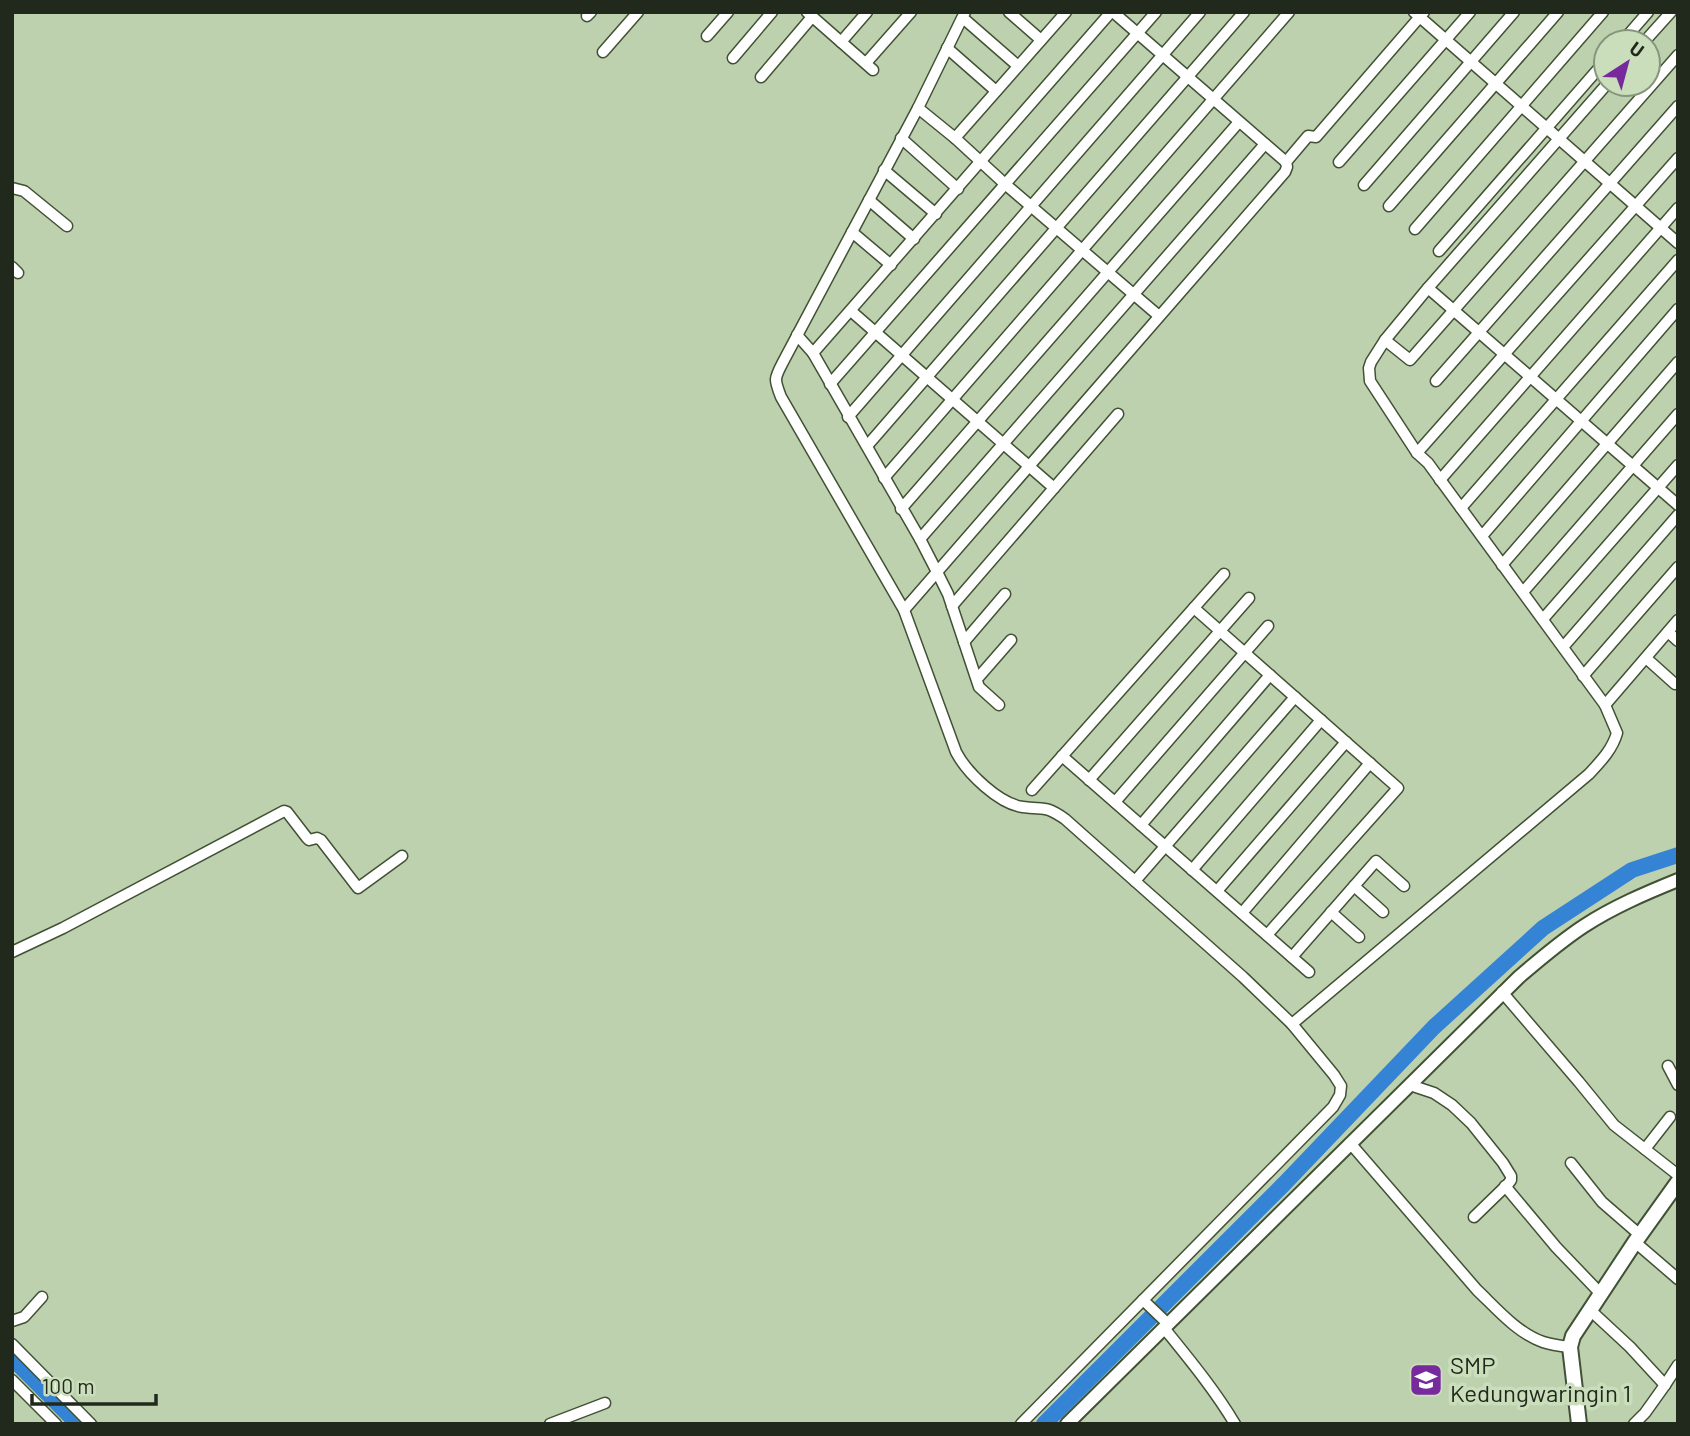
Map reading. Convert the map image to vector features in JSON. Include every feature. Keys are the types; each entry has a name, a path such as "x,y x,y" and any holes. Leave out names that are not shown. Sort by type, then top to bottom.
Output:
{"main road":[{"path":"1579,1424 1570,1347 1573,1336 1637,1238 1678,1182"}],"street":[{"path":"603,52 638,12"},
{"path":"707,36 727,12"},
{"path":"733,58 772,12"},
{"path":"841,42 867,12"},
{"path":"761,77 814,15 870,67 911,12"},
{"path":"1009,12 1041,40"},
{"path":"813,353 1112,12 1286,162 1285,172 904,610"},
{"path":"830,384 1156,12"},
{"path":"848,417 1200,12"},
{"path":"867,446 1244,12"},
{"path":"884,478 1289,12"},
{"path":"1339,162 1470,12"},
{"path":"1364,185 1514,12"},
{"path":"1390,206 1558,12"},
{"path":"1416,229 1603,12"},
{"path":"1634,28 1648,12"},
{"path":"1657,28 1671,12"},
{"path":"955,138 1062,13"},
{"path":"1286,162 1308,136 1316,137 1419,14 1678,243"},
{"path":"1018,66 964,15 918,108 775,376 776,385 904,610 962,763 988,788 1009,803 1054,811 1243,977 1292,1024 1341,1086 1334,1107 1146,1303 1021,1424"},
{"path":"947,48 996,91"},
{"path":"1385,340 1410,360 1678,55"},
{"path":"1439,251 1592,76"},
{"path":"1292,1024 1589,774 1613,746 1617,733 1605,705 1428,463 1416,453 1370,381 1369,369 1385,340 1428,288 1595,98"},
{"path":"1436,381 1678,106"},
{"path":"918,108 1159,316"},
{"path":"901,509 1239,122"},
{"path":"901,138 958,189"},
{"path":"920,539 1265,144"},
{"path":"1416,453 1678,158"},
{"path":"884,170 936,214"},
{"path":"12,188 24,191 67,226"},
{"path":"869,200 914,239"},
{"path":"1440,481 1678,208"},
{"path":"852,232 891,265"},
{"path":"1461,508 1678,260"},
{"path":"1428,288 1678,505"},
{"path":"1482,536 1678,309"},
{"path":"851,311 1054,488"},
{"path":"797,335 813,353 920,539 952,606 979,687 999,705"},
{"path":"1502,565 1678,362"},
{"path":"952,606 1118,414"},
{"path":"1523,592 1678,414"},
{"path":"1543,619 1678,465"},
{"path":"1563,646 1678,515"},
{"path":"1584,676 1678,567"},
{"path":"1032,790 1224,574"},
{"path":"964,642 1005,594"},
{"path":"1089,780 1249,598"},
{"path":"1194,608 1398,788 1267,935"},
{"path":"1605,705 1678,620"},
{"path":"1115,802 1268,626"},
{"path":"1668,632 1678,641"},
{"path":"976,679 1010,640"},
{"path":"1646,658 1675,684"},
{"path":"1141,825 1270,676"},
{"path":"1135,881 1295,697"},
{"path":"1192,870 1321,720"},
{"path":"1217,891 1346,742"},
{"path":"1062,756 1309,972"},
{"path":"1242,913 1370,764"},
{"path":"12,952 63,928 284,811 309,840 321,840 358,888 402,856"},
{"path":"1292,957 1376,861 1404,886"},
{"path":"1067,1424 1502,992 1545,954 1586,925 1634,898 1678,880"},
{"path":"1354,886 1382,912"},
{"path":"1331,912 1359,937"},
{"path":"1502,992 1614,1125 1678,1175"},
{"path":"1668,1066 1678,1085"},
{"path":"1410,1085 1434,1093 1452,1105 1471,1123 1511,1176 1511,1180 1474,1217"},
{"path":"1645,1149 1670,1116"},
{"path":"1350,1143 1493,1306 1534,1338 1570,1347"},
{"path":"1572,1163 1602,1202 1678,1279"},
{"path":"1505,1186 1564,1256 1600,1293"},
{"path":"12,1321 23,1317 42,1297"},
{"path":"1146,1303 1166,1324 1235,1424"},
{"path":"1589,1309 1630,1347 1665,1385"},
{"path":"12,1343 84,1421"},
{"path":"1634,1424 1645,1413 1678,1365"},
{"path":"12,1380 56,1424"},
{"path":"550,1424 605,1403"}],"waterway":[{"path":"1044,1424 1284,1184 1434,1027 1543,928 1632,870 1678,855"},
{"path":"12,1358 78,1424"}],"place":[{"name":"SMP Kedungwaringin 1","path":"1426,1380"}]}
